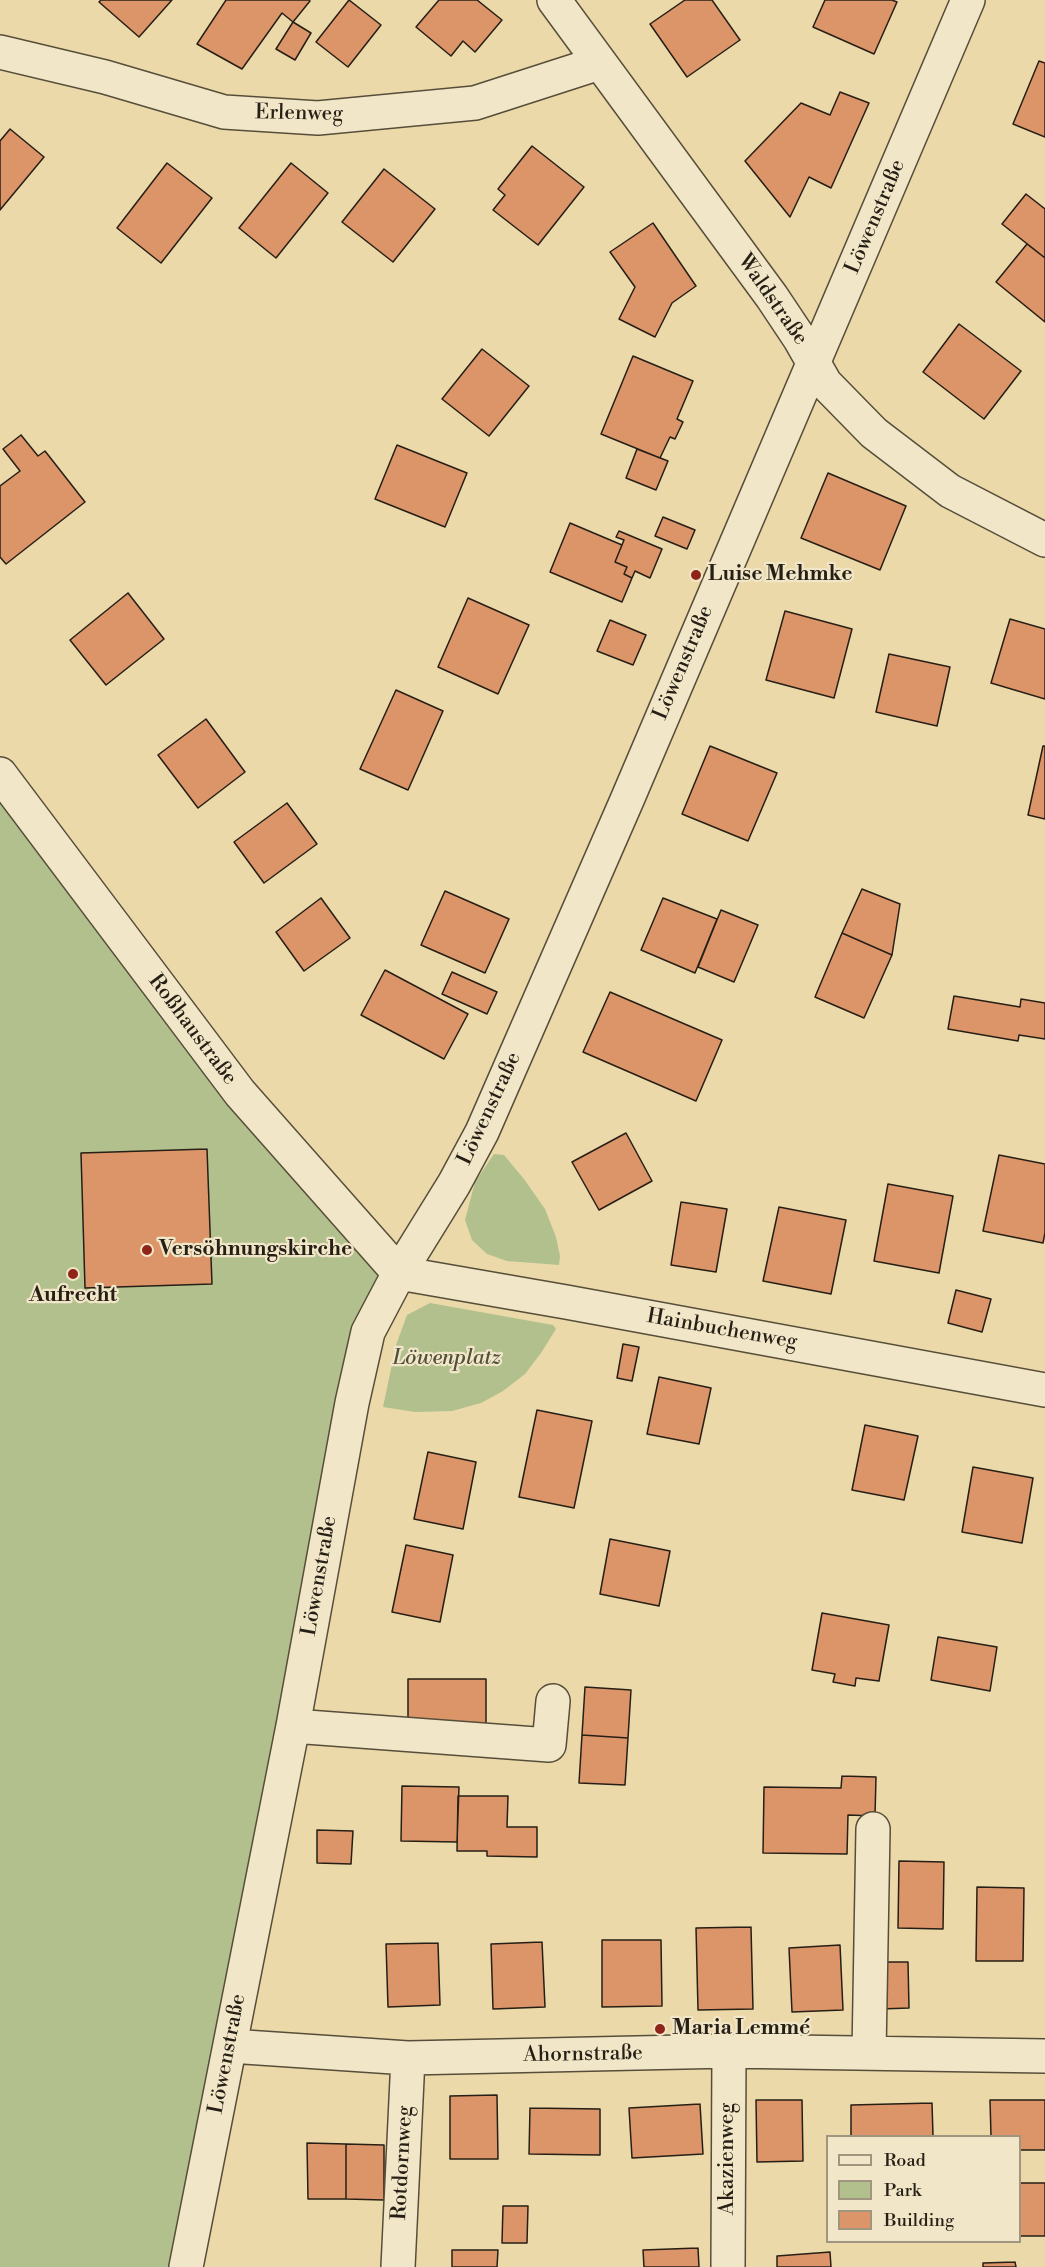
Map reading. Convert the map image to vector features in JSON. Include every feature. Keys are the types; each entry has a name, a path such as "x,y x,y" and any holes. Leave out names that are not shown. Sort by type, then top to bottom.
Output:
{"street":[{"name":"Waldstraße","path":"554,0 772,297 825,382 874,433 950,492 1045,540"},
{"name":"Löwenstraße","path":"186,2267 293,1726 351,1403 368,1332 482,1132 968,0"},
{"name":"Erlenweg","path":"0,52 105,77 224,112 318,118 475,103 599,63"},
{"name":"Roßhaustraße","path":"0,774 240,1094 399,1274"},
{"name":"Hainbuchenweg","path":"399,1274 578,1304 1045,1390"},
{"path":"293,1726 549,1745 553,1701"},
{"path":"869,2053 873,1829"},
{"name":"Ahornstraße","path":"230,2046 408,2058 729,2051 1045,2056"},
{"name":"Akazienweg","path":"728,2267 729,2051"},
{"name":"Rotdornweg","path":"398,2267 408,2058"}],"green space":[{"path":"0,767 399,1273 368,1332 186,2267 0,2267"},
{"path":"494,1154 504,1155 545,1209 556,1237 560,1256 559,1265 507,1261 487,1254 472,1240 465,1220 475,1182"},
{"name":"Löwenplatz","path":"430,1303 553,1325 556,1329 525,1374 503,1391 481,1403 452,1411 415,1412 383,1407 396,1345 407,1315"}],"building":[{"path":"101,0 172,0 139,37 99,2"},
{"path":"226,0 310,1 293,22 282,13 242,69 197,44"},
{"path":"349,0 381,25 348,67 316,42"},
{"path":"439,0 477,0 502,20 475,52 463,41 451,56 416,27"},
{"path":"685,0 712,0 740,40 687,77 650,24"},
{"path":"825,0 892,0 897,2 874,54 813,27"},
{"path":"293,22 311,33 295,60 276,49"},
{"path":"1039,61 1045,63 1045,137 1013,124"},
{"path":"840,92 869,103 831,188 809,177 790,217 745,161 801,103 830,115"},
{"path":"10,129 44,157 0,210 0,141"},
{"path":"532,146 584,187 538,245 493,210 505,195 498,189"},
{"path":"167,163 212,198 161,263 117,228"},
{"path":"291,163 328,193 276,258 239,228"},
{"path":"384,169 435,209 393,262 342,222"},
{"path":"1026,194 1045,209 1045,258 1002,224"},
{"path":"653,223 696,286 672,303 655,337 619,319 635,287 610,252"},
{"path":"1027,244 1045,258 1045,322 996,282"},
{"path":"959,324 1021,371 984,419 923,372"},
{"path":"482,349 529,386 489,436 442,399"},
{"path":"633,356 693,381 677,419 683,422 675,439 670,437 660,458 601,434"},
{"path":"21,435 38,456 45,451 85,502 6,564 0,557 0,486 20,471 3,449"},
{"path":"397,445 467,473 445,527 375,499"},
{"path":"637,449 668,461 656,490 626,478"},
{"path":"828,473 906,506 880,570 801,538"},
{"path":"663,517 695,530 687,549 655,536"},
{"path":"570,523 622,545 615,562 627,567 624,574 632,578 622,602 550,572"},
{"path":"619,531 662,549 650,578 635,571 632,578 624,574 627,567 615,562 624,540 616,537"},
{"path":"128,593 164,639 106,685 70,640"},
{"path":"468,598 529,625 498,694 438,667"},
{"path":"785,611 852,629 834,698 766,680"},
{"path":"1010,619 1045,629 1045,699 991,683"},
{"path":"610,620 646,635 633,665 597,651"},
{"path":"889,654 950,667 937,726 876,712"},
{"path":"396,690 443,711 408,790 360,769"},
{"path":"206,719 245,772 198,808 158,755"},
{"path":"710,746 777,773 748,841 682,814"},
{"path":"1043,746 1045,746 1045,819 1028,815"},
{"path":"287,803 317,844 264,883 234,842"},
{"path":"862,889 900,904 892,955 842,933"},
{"path":"445,891 509,919 485,973 421,945"},
{"path":"321,898 350,938 304,971 276,932"},
{"path":"663,898 717,919 695,973 641,950"},
{"path":"721,910 758,925 734,982 698,967"},
{"path":"842,933 892,955 864,1018 815,997"},
{"path":"385,970 468,1014 444,1059 361,1015"},
{"path":"452,972 497,992 487,1014 442,994"},
{"path":"610,992 722,1040 696,1101 583,1052"},
{"path":"954,996 1020,1007 1021,999 1045,1003 1045,1039 1019,1035 1018,1041 948,1029"},
{"path":"626,1133 652,1181 599,1210 572,1162"},
{"name":"Versöhnungskirche","path":"207,1149 212,1284 85,1288 81,1153"},
{"path":"999,1155 1045,1164 1043,1243 983,1231"},
{"path":"888,1184 953,1196 939,1273 874,1261"},
{"path":"681,1202 727,1209 716,1272 671,1265"},
{"path":"779,1207 846,1220 831,1294 763,1281"},
{"path":"956,1290 991,1299 982,1332 948,1323"},
{"path":"623,1344 639,1347 632,1381 617,1378"},
{"path":"659,1377 711,1388 699,1444 647,1434"},
{"path":"537,1410 592,1421 574,1508 519,1497"},
{"path":"865,1425 918,1436 904,1500 852,1490"},
{"path":"428,1452 476,1462 463,1529 414,1519"},
{"path":"973,1467 1033,1478 1022,1543 962,1532"},
{"path":"610,1539 670,1551 659,1606 600,1594"},
{"path":"406,1545 453,1555 440,1622 392,1612"},
{"path":"822,1613 889,1625 879,1681 856,1678 855,1686 833,1682 835,1674 812,1670"},
{"path":"938,1637 997,1647 990,1691 931,1680"},
{"path":"408,1679 486,1679 486,1732 408,1732"},
{"path":"585,1687 631,1690 628,1738 582,1735"},
{"path":"582,1735 628,1738 625,1785 579,1783"},
{"path":"842,1776 876,1777 875,1816 848,1815 847,1854 763,1853 764,1787 841,1788"},
{"path":"402,1786 459,1787 457,1842 401,1841"},
{"path":"458,1796 508,1796 507,1827 537,1827 537,1857 487,1856 487,1851 457,1851"},
{"path":"317,1830 353,1831 351,1864 317,1863"},
{"path":"899,1861 944,1862 943,1929 898,1928"},
{"path":"977,1887 1024,1888 1023,1961 976,1961"},
{"path":"751,1927 753,2009 698,2010 696,1928"},
{"path":"602,1940 661,1940 662,2006 602,2007"},
{"path":"542,1942 545,2007 493,2009 491,1944"},
{"path":"438,1943 440,2005 388,2007 386,1944"},
{"path":"840,1945 843,2010 792,2012 789,1948"},
{"path":"880,1962 908,1962 909,2008 880,2009"},
{"path":"497,2095 498,2159 450,2159 450,2096"},
{"path":"756,2100 802,2100 803,2161 757,2162"},
{"path":"990,2100 1045,2100 1045,2150 1021,2150 1021,2135 991,2135"},
{"path":"932,2103 933,2135 851,2135 851,2105"},
{"path":"700,2104 703,2154 632,2158 629,2108"},
{"path":"530,2108 600,2109 600,2155 529,2154"},
{"path":"307,2143 346,2144 346,2199 308,2199"},
{"path":"346,2144 384,2145 384,2200 346,2199"},
{"path":"1021,2183 1045,2183 1045,2236 1021,2236"},
{"path":"503,2206 528,2206 527,2243 502,2243"},
{"path":"698,2248 699,2267 644,2267 643,2250"},
{"path":"452,2250 498,2250 497,2267 452,2267"},
{"path":"830,2252 831,2267 777,2267 777,2256"},
{"path":"1015,2262 1016,2267 983,2267 983,2263"}],"place":[{"name":"Luise Mehmke","path":"696,575"},
{"name":"Versöhnungskirche","path":"147,1250"},
{"name":"Aufrecht","path":"73,1274"},
{"name":"Maria Lemmé","path":"660,2029"}]}
